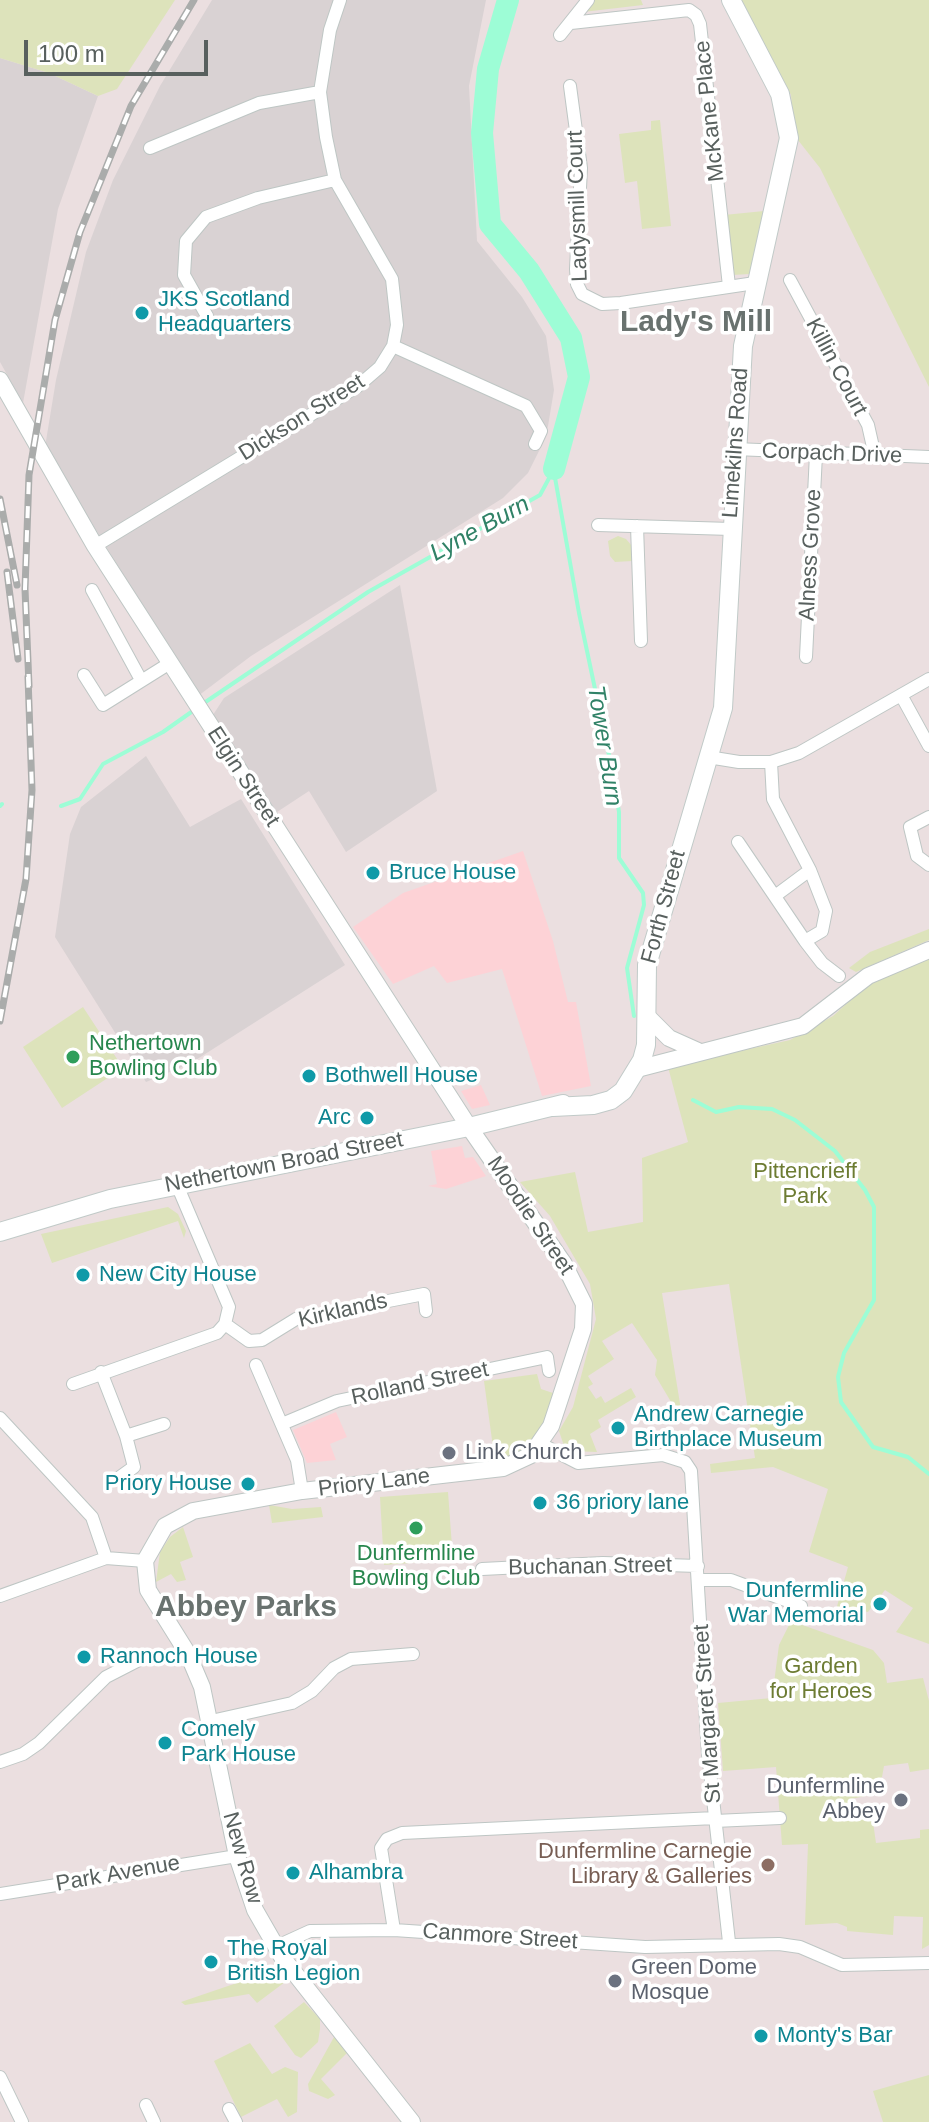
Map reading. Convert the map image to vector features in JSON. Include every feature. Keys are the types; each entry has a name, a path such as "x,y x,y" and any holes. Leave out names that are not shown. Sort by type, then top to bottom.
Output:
{"main road":[{"name":"Limekilns Road","path":"708,757 723,708 743,346 789,138 780,94 731,0"},
{"name":"Forth Street","path":"640,1064 647,1016 647,965 708,757"},
{"name":"Nethertown Broad Street","path":"0,1219 469,1127 553,1107 593,1105 611,1100 623,1091 640,1064"},
{"name":"Nethertown Broad Street","path":"0,1232 62,1216 100,1201"}],"street":[{"path":"340,0 330,30 320,92 335,180 392,279 397,325 393,346 526,406 541,431 535,444"},
{"path":"560,35 588,0"},
{"path":"649,0 655,14"},
{"name":"McKane Place","path":"571,23 689,10 700,24 729,286"},
{"name":"Ladysmill Court","path":"570,86 581,168 576,269 577,284 582,294 602,304 621,303 755,283"},
{"path":"150,148 259,103 320,92"},
{"path":"207,316 184,275 186,241 206,217 258,198 335,180"},
{"name":"Killin Court","path":"790,280 868,425 875,456"},
{"name":"Dickson Street","path":"95,546 358,386 380,367 393,346"},
{"name":"Elgin Street","path":"0,380 95,546 469,1127"},
{"name":"Corpach Drive","path":"735,449 929,457"},
{"name":"Alness Grove","path":"806,657 816,454"},
{"path":"598,525 731,529"},
{"path":"637,526 641,641"},
{"path":"92,590 141,680"},
{"path":"84,675 103,705 170,663"},
{"path":"708,757 739,762 771,762 832,736 929,679"},
{"path":"901,695 929,746"},
{"path":"771,762 773,799 810,870 826,911 822,931 805,941"},
{"path":"929,817 910,827 917,856 929,865"},
{"path":"738,842 805,941 822,963 839,976"},
{"path":"775,896 810,870"},
{"path":"640,1064 803,1026 860,981 929,950"},
{"path":"647,1016 669,1038 698,1051"},
{"name":"Moodie Street","path":"469,1127 564,1264 584,1304 583,1329 551,1426 541,1444"},
{"path":"73,1384 217,1333 225,1324 229,1307 177,1185"},
{"name":"Kirklands","path":"225,1324 249,1341 262,1340 296,1319 424,1294 426,1311"},
{"name":"Rolland Street","path":"282,1424 337,1401 547,1357 549,1371"},
{"path":"256,1365 297,1460 302,1491"},
{"path":"101,1372 126,1436 134,1467 120,1477"},
{"path":"0,1418 92,1517 106,1558"},
{"path":"126,1436 164,1424"},
{"name":"St Margaret Street","path":"541,1444 578,1463 663,1455 675,1457 691,1471 715,1820 729,1942"},
{"name":"Priory Lane","path":"145,1561 165,1526 178,1516 302,1491 503,1468 531,1455 541,1444"},
{"path":"0,1596 106,1558 145,1561"},
{"name":"New Row","path":"145,1561 148,1590 188,1654 202,1687 237,1856 250,1899 275,1947 412,2122"},
{"name":"Buchanan Street","path":"482,1569 587,1563 698,1566"},
{"path":"699,1580 731,1580 797,1604 788,1616"},
{"path":"0,1762 39,1743 106,1677 141,1659 188,1654"},
{"path":"211,1721 292,1703 312,1691 334,1668 351,1659 413,1654"},
{"path":"394,1930 381,1848 387,1839 402,1833 780,1818"},
{"name":"Park Avenue","path":"0,1894 202,1859 237,1856"},
{"name":"Canmore Street","path":"275,1947 310,1931 394,1930 645,1947 729,1942 800,1947 842,1965 929,1963"},
{"path":"0,2077 22,2122"},
{"path":"146,2105 154,2122"},
{"path":"229,2109 236,2122"}],"shaded area":[{"path":"212,0 486,0 469,86 477,241 522,297 546,336 554,390 548,426 539,451 528,473 503,498 251,656 198,696 45,447 56,380 86,252 113,180 160,86"},
{"path":"0,58 49,73 98,96 58,209 23,403 0,362"},
{"path":"400,585 437,791 346,852 309,791 277,812 211,718 224,698"},
{"path":"146,756 190,827 241,799 345,965 191,1063 146,1082 55,937 70,834 81,807"},
{"path":"523,851 553,941 568,1002 576,1002 591,1086 542,1096 502,969 447,983 434,966 393,984 353,927 403,893"},
{"path":"481,1085 490,1105 472,1109 461,1091"},
{"path":"462,1146 465,1158 473,1157 486,1176 446,1189 428,1186 437,1184 431,1151"},
{"path":"336,1412 347,1437 330,1444 336,1460 307,1463 293,1430"}],"green space":[{"path":"0,0 175,0 117,89 98,96 49,73 0,58"},
{"path":"592,0 641,0 643,5 583,12"},
{"path":"741,0 929,0 929,387 820,168 794,135 791,95"},
{"path":"660,120 671,226 642,229 637,181 625,183 619,134 651,130 651,121"},
{"path":"764,211 750,274 732,275 724,215"},
{"path":"618,536 632,546 632,561 615,562 610,556 608,541"},
{"path":"929,929 929,940 856,972 849,968 870,952"},
{"name":"Pittencrieff Park","path":"929,958 929,1644 896,1632 913,1608 885,1590 868,1612 858,1610 849,1615 836,1610 848,1567 809,1552 828,1489 773,1467 711,1473 710,1464 755,1458 729,1284 662,1293 683,1422 655,1375 657,1360 632,1323 602,1341 614,1359 588,1376 593,1384 588,1387 596,1399 601,1396 605,1403 631,1388 636,1397 598,1420 601,1427 590,1434 597,1452 572,1451 564,1446 559,1431 573,1407 596,1319 590,1284 550,1216 520,1182 575,1172 588,1232 643,1222 642,1158 688,1142 668,1067 790,1040 833,1016 866,986"},
{"name":"Nethertown Bowling Club","path":"83,1007 123,1068 62,1108 23,1047"},
{"path":"168,1207 178,1214 186,1231 184,1238 178,1221 52,1263 41,1234"},
{"path":"537,1374 541,1389 553,1393 546,1421 537,1436 517,1453 495,1462 484,1381"},
{"name":"Dunfermline Bowling Club","path":"448,1492 453,1560 384,1565 380,1497"},
{"path":"269,1505 292,1509 321,1507 323,1517 272,1523"},
{"path":"183,1527 193,1557 180,1562 186,1580 177,1582 171,1574 156,1582 160,1552 170,1537"},
{"name":"Garden for Heroes","path":"791,1621 873,1650 884,1663 887,1683 923,1678 929,1701 929,1769 910,1772 908,1763 884,1766 882,1777 872,1783 870,1795 851,1799 849,1810 850,1818 872,1815 876,1843 920,1838 920,1830 929,1829 929,1945 922,1949 923,1917 894,1916 893,1935 847,1931 847,1927 837,1923 805,1925 808,1844 782,1845 776,1767 723,1771 718,1703 772,1698 779,1645"},
{"path":"275,1970 285,1982 257,2003 249,1994 185,2005 181,2002"},
{"path":"304,2002 320,2019 320,2029 318,2042 301,2058 295,2055 274,2026"},
{"path":"334,2037 348,2052 321,2079 335,2095 328,2099 309,2091 308,2084"},
{"path":"250,2043 272,2074 285,2067 298,2072 297,2112 288,2117 277,2099 241,2117 214,2061"},
{"path":"929,2075 929,2122 883,2122 873,2091"}],"waterway":[{"name":"Lyne Burn","path":"508,0 488,69 482,133 490,224 529,271 571,338 579,377 554,469"},
{"name":"Lyne Burn","path":"204,703 368,592 540,495 554,469"},
{"name":"Tower Burn","path":"554,472 619,812 619,858 643,893 644,905 627,968 634,1016"},
{"name":"Lyne Burn","path":"61,806 80,799 103,764 163,732 197,708"},
{"name":"Tower Burn","path":"693,1100 716,1112 739,1107 772,1109 795,1120 835,1151 865,1190 874,1207 874,1300 844,1353 838,1377 841,1402 873,1447 908,1457 929,1474"}],"railway":[{"path":"29,686 25,589 29,475 55,320 80,232 131,106 194,0"},
{"path":"0,499 17,585"},
{"path":"7,572 18,659"},
{"path":"0,1021 26,879 32,790 28,677"}],"place":[{"name":"JKS Scotland Headquarters","path":"142,313"},
{"name":"Bruce House","path":"373,873"},
{"name":"Nethertown Bowling Club","path":"73,1057"},
{"name":"Bothwell House","path":"309,1076"},
{"name":"Arc","path":"367,1118"},
{"name":"New City House","path":"83,1275"},
{"name":"Andrew Carnegie Birthplace Museum","path":"618,1428"},
{"name":"Link Church","path":"449,1453"},
{"name":"Priory House","path":"248,1484"},
{"name":"36 priory lane","path":"540,1503"},
{"name":"Dunfermline Bowling Club","path":"416,1528"},
{"name":"Dunfermline War Memorial","path":"880,1604"},
{"name":"Rannoch House","path":"84,1657"},
{"name":"Comely Park House","path":"165,1743"},
{"name":"Dunfermline Abbey","path":"901,1800"},
{"name":"Dunfermline Carnegie Library & Galleries","path":"768,1865"},
{"name":"Alhambra","path":"293,1873"},
{"name":"The Royal British Legion","path":"211,1962"},
{"name":"Green Dome Mosque","path":"615,1981"},
{"name":"Monty's Bar","path":"761,2036"}],"district":[{"name":"Lady's Mill","path":"696,323"},
{"name":"Abbey Parks","path":"246,1608"}]}
